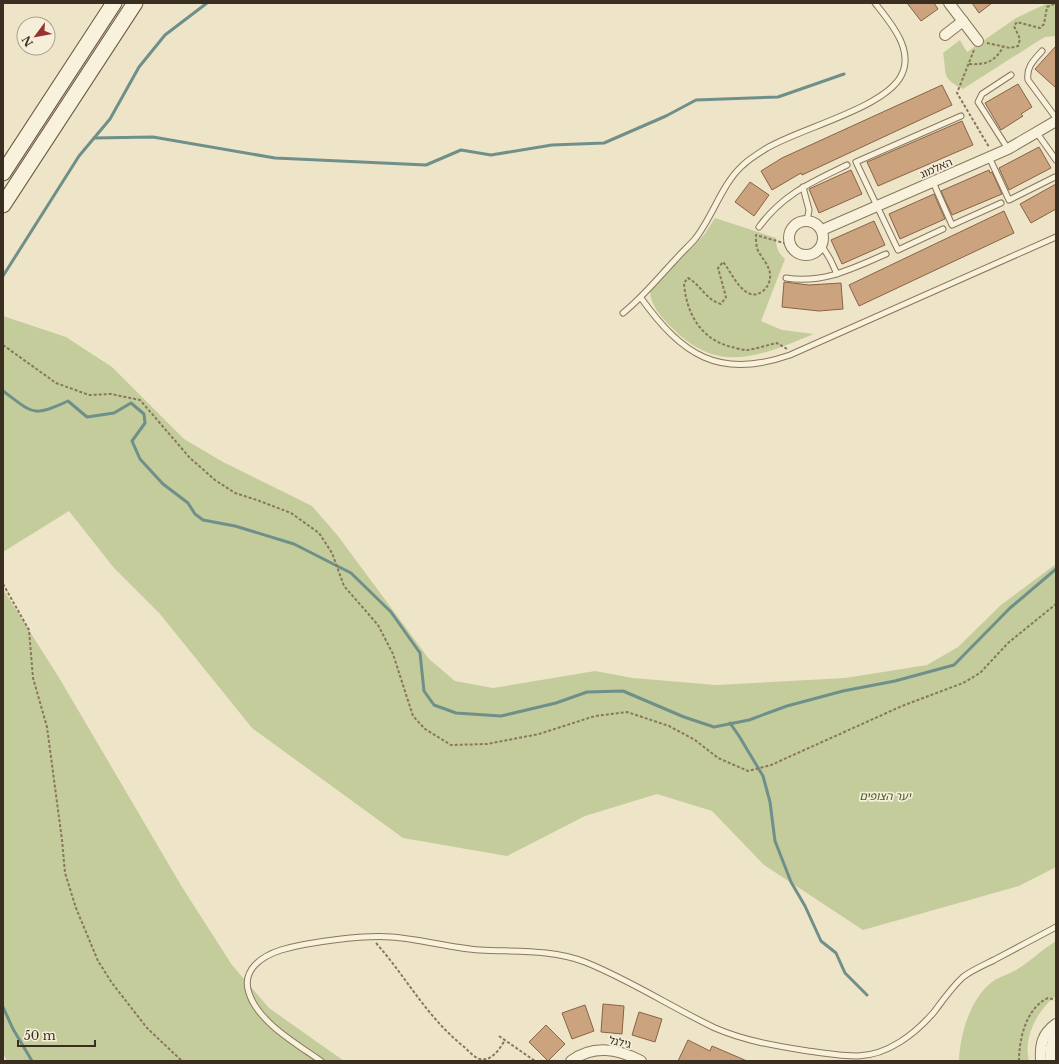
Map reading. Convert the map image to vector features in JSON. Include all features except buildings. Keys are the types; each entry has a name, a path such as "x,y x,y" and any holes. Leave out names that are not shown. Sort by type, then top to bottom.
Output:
{"main road":[{"path":"3,173 114,3"},
{"path":"3,205 135,3"}],"street":[{"path":"949,3 978,41"},
{"path":"945,35 963,21"},
{"name":"האלמוג","path":"822,230 989,158 1038,133 1056,121"},
{"path":"802,221 816,223 822,230 822,246 814,254 803,255 798,253 791,245 789,239 792,228 802,221"},
{"path":"1041,1061 1040,1047 1044,1037 1056,1024"},
{"path":"1051,1061 1050,1048 1056,1032"},
{"name":"גילגל","path":"571,1061 590,1051 600,1049 627,1054 641,1061"}],"lane":[{"path":"623,313 641,298 694,240 715,205 742,166 768,148 873,101 895,86 902,74 904,63 901,38 875,3"},
{"path":"1042,50 1031,63 1027,73 1028,80 1056,118"},
{"path":"1008,149 978,102 982,94 1012,75"},
{"path":"943,229 898,250 856,162 961,116"},
{"path":"1038,133 1056,160"},
{"path":"989,158 1009,200 1055,177"},
{"path":"759,227 776,206 786,197 847,165"},
{"path":"933,182 952,225 1002,203"},
{"path":"803,187 808,210 807,221"},
{"path":"641,298 660,325 675,339 701,356 727,364 743,365 775,360 790,355 1056,237"},
{"path":"822,246 830,259 836,274"},
{"path":"786,278 798,280 820,279 886,254"},
{"path":"321,1061 262,1015 254,1004 248,990 248,979 252,969 268,955 299,945 369,937 391,937 466,949 549,954 568,957 603,970 716,1028 738,1037 765,1045 836,1055 858,1056 872,1054 886,1049 908,1037 932,1015 963,977 1056,926"}],"path":[{"path":"978,41 1010,48 1018,46 1020,39 1014,26 1017,22 1040,28 1044,24 1047,7 1056,3"},
{"path":"969,64 987,64 996,58 1003,47"},
{"path":"790,355 786,347 777,343 746,350 725,345 700,330 693,319 684,292 684,283 688,278 694,281 714,302 721,304 726,297 718,268 723,262 736,283 744,291 759,294 766,289 771,277 757,248 756,235 791,245"},
{"path":"3,344 56,383 90,394 111,394 140,400 190,458 215,480 235,493 291,514 319,533 332,553 344,586 378,625 393,654 413,716 425,729 451,745 488,744 539,734 595,716 628,712 669,726 695,740 718,758 748,771 771,765 902,706 963,683 980,673 1008,642 1056,604"},
{"path":"3,584 29,630 33,678 47,727 65,873 76,908 98,961 112,983 147,1028 182,1061"},
{"path":"369,937 388,956 412,992 445,1032 474,1056 480,1060 496,1054 505,1040"},
{"path":"1019,1061 1019,1047 1022,1033 1032,1012 1043,1000 1048,998 1056,1000"},
{"path":"498,1036 535,1061"}],"green space":[{"path":"1048,3 1056,3 1056,36 1045,37 963,89 948,79 945,71 943,53 960,40 967,52 1016,18"},
{"path":"715,218 776,238 778,250 785,259 761,321 782,330 814,334 775,349 757,354 740,357 723,357 706,352 689,342 664,319 654,306 650,295 650,290 704,235"},
{"name":"יער הצופים","path":"3,316 66,337 112,367 184,439 223,462 312,506 338,536 429,659 455,681 493,688 595,671 633,678 716,685 845,678 927,665 958,647 1001,605 1056,564 1056,867 1019,886 863,930 764,865 712,811 657,794 585,816 507,856 403,838 252,728 160,614 114,568 69,511 3,552"},
{"path":"3,589 61,681 182,887 232,965 269,1008 344,1061 7,1061 3,1053"},
{"path":"1056,941 1056,996 1043,1009 1033,1025 1028,1043 1029,1061 959,1061 961,1040 964,1029 972,1007 984,989 994,980 1019,968"}],"waterway":[{"path":"3,276 79,156 110,119 139,67 165,35 207,3"},
{"path":"94,138 153,137 275,158 426,165 461,150 491,155 552,145 604,143 666,116 696,100 778,97 844,74"},
{"path":"3,391 33,411 47,410 68,401 87,417 114,413 131,403 144,414 145,423 132,441 140,459 163,484 188,503 195,514 203,520 235,526 294,544 351,573 391,612 420,653 424,691 434,705 456,713 501,716 556,703 587,692 623,691 684,717 714,727 749,720 787,706 843,691 895,681 954,665 1010,608 1056,569"},
{"path":"730,723 763,776 770,802 775,841 791,882 805,906 821,941 836,953 845,973 867,995"},
{"path":"3,1007 13,1029 32,1061"}]}
